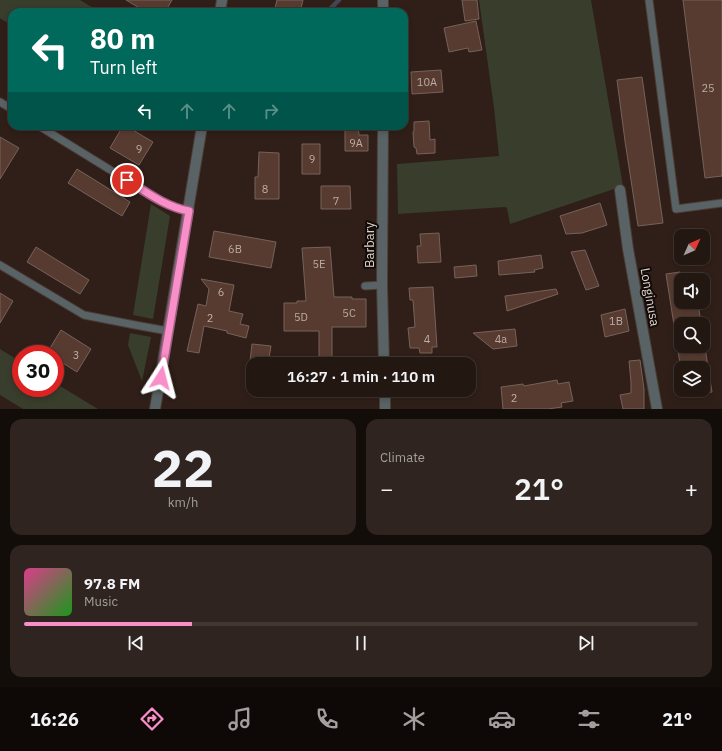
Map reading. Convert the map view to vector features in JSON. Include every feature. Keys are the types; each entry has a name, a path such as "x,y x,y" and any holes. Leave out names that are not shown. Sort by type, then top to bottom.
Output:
{"street":[{"path":"155,409 201,130"},
{"name":"Barbary","path":"383,130 382,285 384,357"},
{"name":"Longinusa","path":"620,190 628,249 657,409"},
{"path":"385,397 385,409"}],"lane":[{"path":"648,0 676,209 722,203"},
{"path":"45,130 164,203 189,211"},
{"path":"0,264 84,315 168,331"},
{"path":"365,286 382,285"}],"green space":[{"path":"0,0 80,0 93,8 8,8 8,23 0,18"},
{"path":"479,0 591,0 623,186 510,224 507,208 505,207 398,214 397,164 499,156"},
{"path":"151,204 170,216 153,319 133,315"},
{"path":"130,333 151,337 142,381 128,345"},
{"path":"0,349 12,356 12,397 64,397 64,388 98,409 23,409 0,395"}],"building":[{"path":"126,0 172,0 167,8 139,8"},
{"path":"277,0 303,0 301,8 275,8"},
{"path":"462,0 477,0 479,19 465,21"},
{"path":"683,0 722,0 722,176 705,178"},
{"path":"476,21 482,50 469,52 468,48 449,52 444,28"},
{"path":"441,70 443,92 412,94 411,72"},
{"path":"642,77 663,223 638,226 617,80"},
{"path":"429,121 430,140 435,139 435,153 417,154 416,148 414,147 414,122"},
{"path":"121,130 133,130 153,142 139,165 110,148"},
{"path":"345,130 358,130 359,135 368,135 368,151 345,151"},
{"path":"0,137 19,148 0,179"},
{"path":"302,144 320,144 320,174 302,174"},
{"path":"259,152 279,153 279,199 255,199 255,177 258,177"},
{"path":"77,169 130,202 122,216 68,183"},
{"path":"321,186 350,186 351,209 321,209"},
{"path":"600,203 607,225 582,233 566,234 560,216"},
{"path":"214,231 276,242 271,268 209,257"},
{"path":"439,233 441,262 418,263 417,246 421,246 420,234"},
{"path":"36,247 89,280 80,294 27,262"},
{"path":"330,247 334,297 366,299 366,327 332,327 332,357 319,357 319,331 284,331 284,303 306,301 302,248"},
{"path":"585,250 599,286 586,290 571,252"},
{"path":"541,255 543,268 534,270 535,272 499,275 498,261"},
{"path":"476,265 477,276 455,278 454,267"},
{"path":"680,272 674,273 674,309 699,309 700,317 674,317 674,325 666,274"},
{"path":"201,279 234,285 229,311 243,314 240,324 249,326 246,338 227,333 227,331 204,326 199,353 187,351 198,304 206,306 209,289"},
{"path":"433,287 437,347 432,347 432,353 420,353 419,348 410,348 408,328 415,327 413,300 410,300 409,288"},
{"path":"556,289 558,294 507,311 505,296"},
{"path":"0,293 13,301 0,323"},
{"path":"625,309 629,331 605,337 601,315"},
{"path":"515,329 517,346 493,349 473,333"},
{"path":"61,330 91,349 77,372 64,364 64,345 52,345"},
{"path":"252,344 271,346 269,357 250,357"},
{"path":"678,353 706,353 707,361 680,361"},
{"path":"640,360 644,389 644,409 623,409 620,395 631,393 629,361"},
{"path":"710,379 712,392 710,392"},
{"path":"557,380 558,384 569,382 573,401 561,403 562,407 548,409 503,409 501,387 523,384 524,386"}],"waterway":[{"path":"331,8 339,0"}],"route":[{"path":"127,180 164,203 189,211 161,378"}]}
